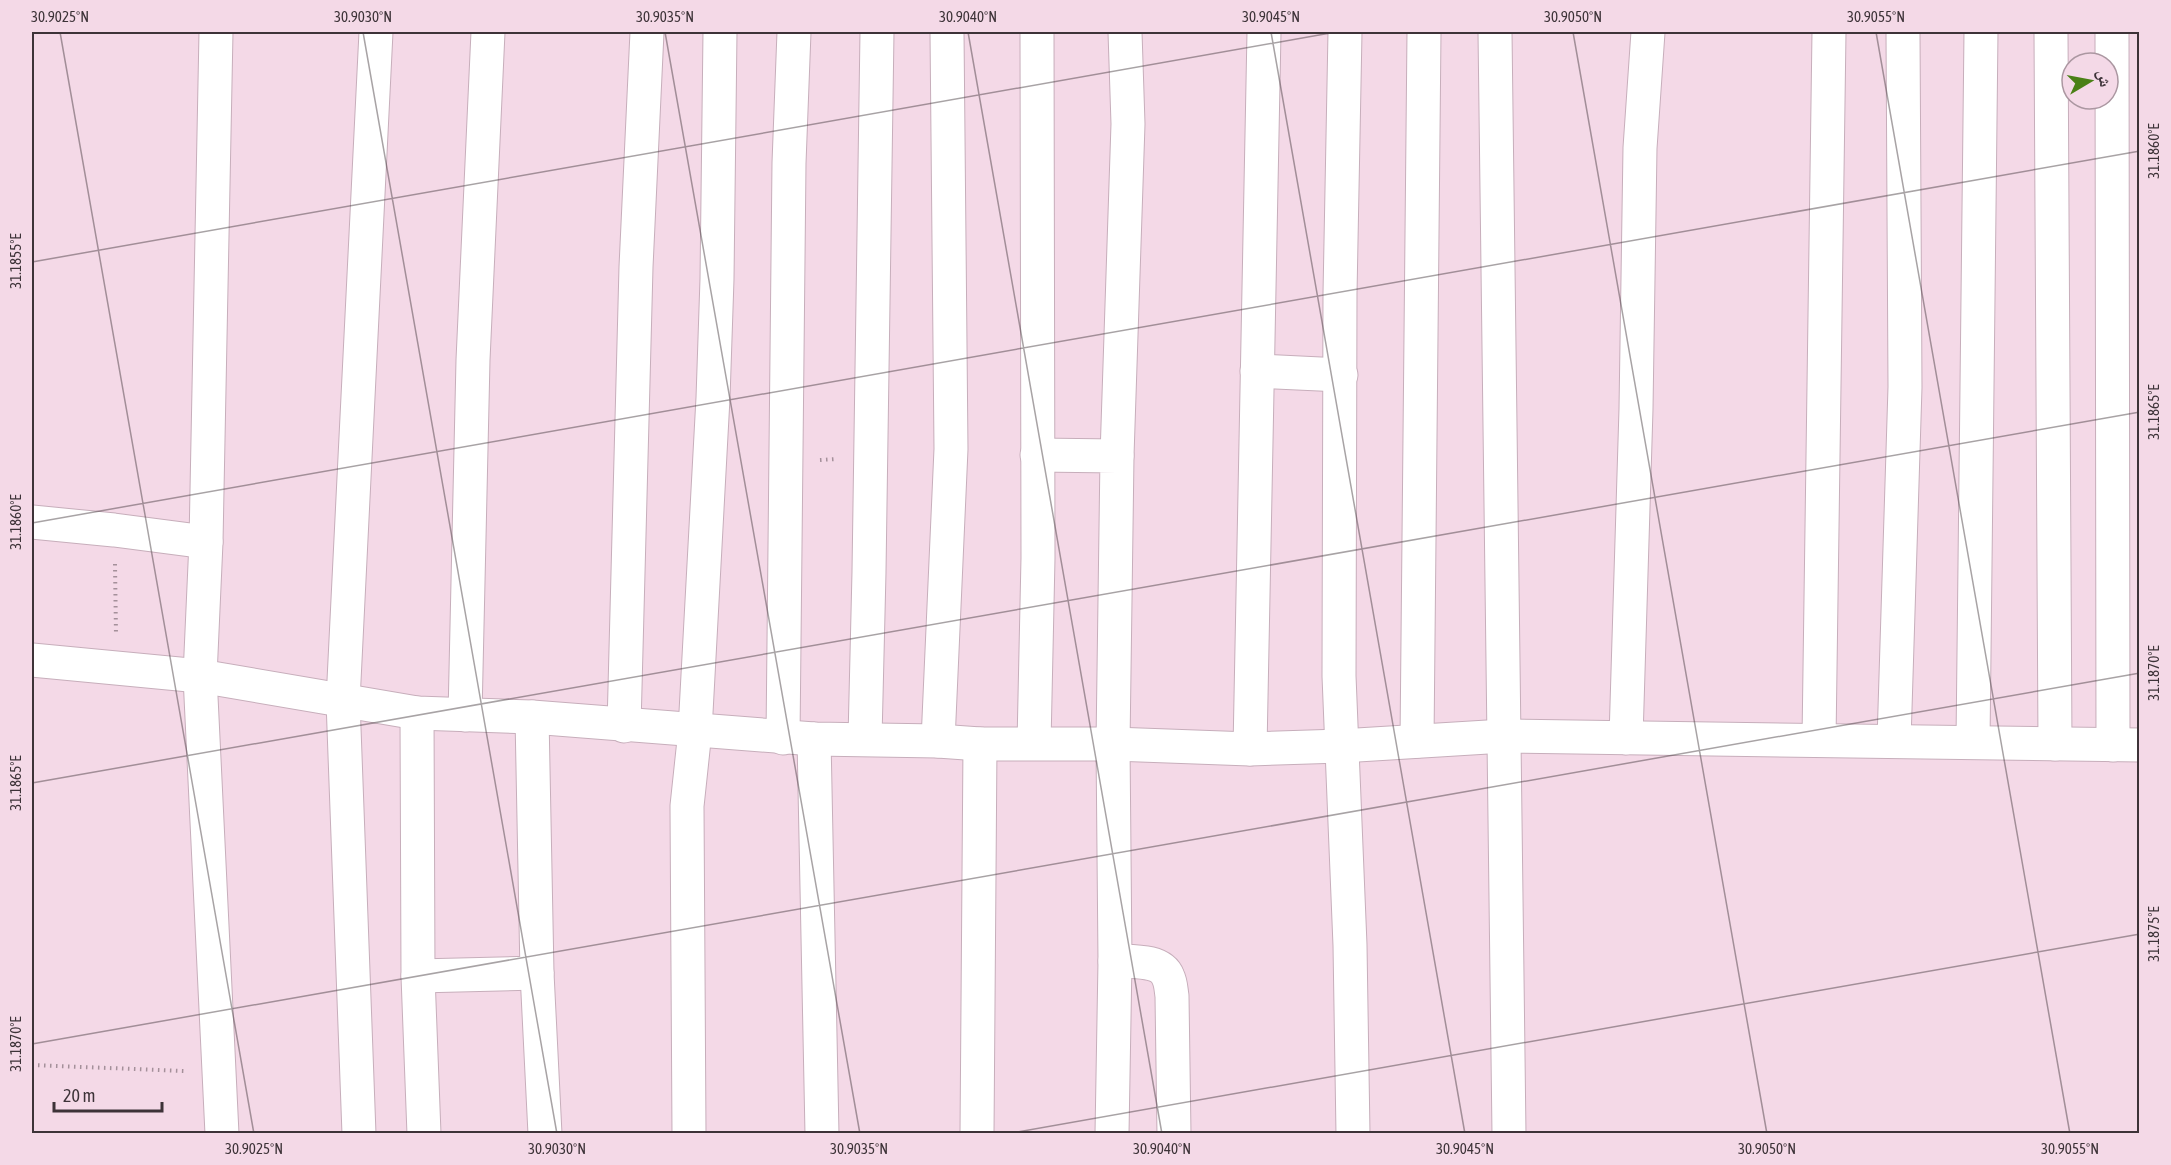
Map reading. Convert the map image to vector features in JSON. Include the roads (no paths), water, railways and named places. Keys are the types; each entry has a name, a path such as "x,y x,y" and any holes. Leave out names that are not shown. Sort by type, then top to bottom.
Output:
{"street":[{"path":"216,32 206,542 200,676 222,1134"},
{"path":"359,1134 343,701 376,32"},
{"path":"465,715 473,360 488,32"},
{"path":"624,726 636,267 648,32"},
{"path":"689,1134 687,806 695,731 705,559 717,279 720,32"},
{"path":"794,32 789,163 799,738 822,1134"},
{"path":"865,738 870,572 877,32"},
{"path":"938,741 951,449 947,32"},
{"path":"1034,743 1037,32"},
{"path":"1112,1134 1115,961 1113,744 1117,456 1128,124 1125,32"},
{"path":"1250,749 1263,32"},
{"path":"1345,32 1339,676 1350,945 1353,1134"},
{"path":"1417,741 1424,32"},
{"path":"1495,32 1509,1134"},
{"path":"1626,738 1636,409 1640,148 1648,32"},
{"path":"1819,740 1829,32"},
{"path":"1894,741 1905,387 1904,32"},
{"path":"1973,742 1981,32"},
{"path":"2051,32 2055,744"},
{"path":"32,660 200,676 417,713 532,717 799,738 1250,749 1504,736 2126,745 2112,32"},
{"path":"1257,371 1341,375"},
{"path":"1037,455 1117,456"},
{"path":"32,522 206,542"},
{"path":"417,713 418,976 424,1134"},
{"path":"532,717 537,973 545,1134"},
{"path":"977,1134 980,744"},
{"path":"1115,961 1154,964 1168,976 1172,996 1174,1134"},
{"path":"418,976 537,973"}]}
